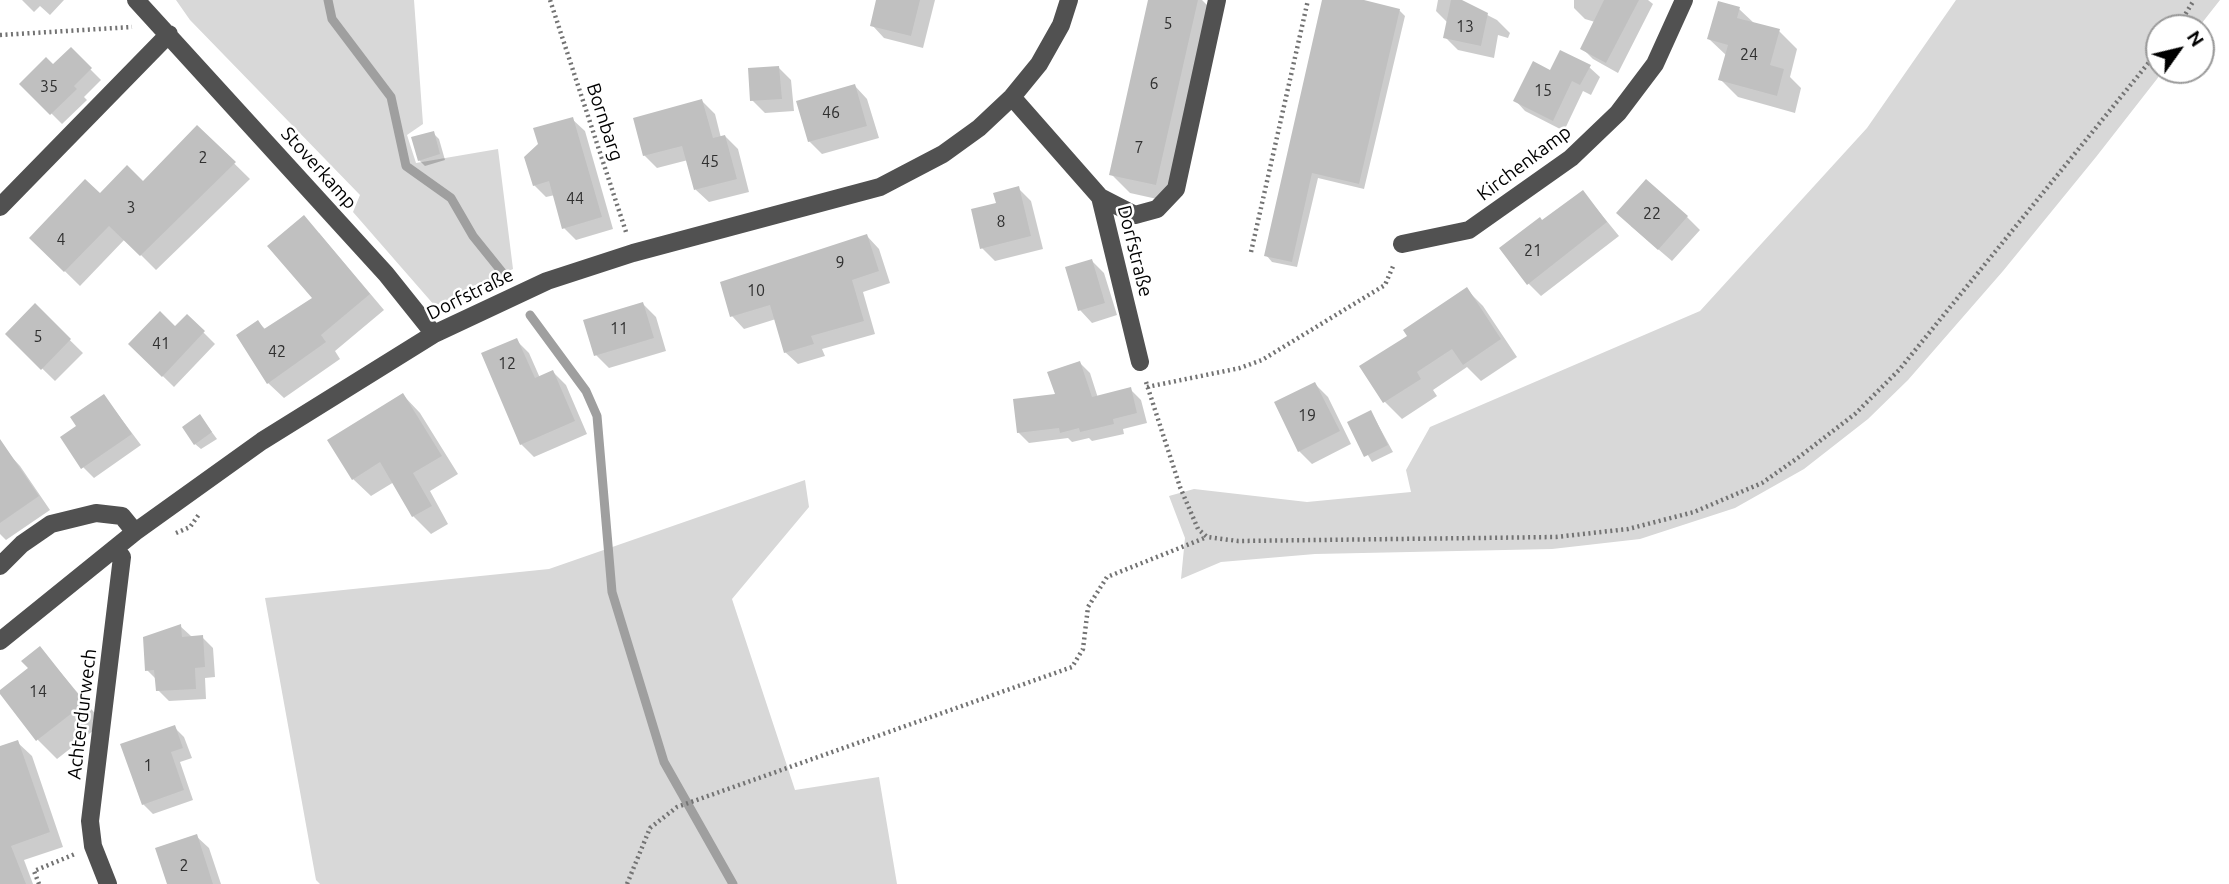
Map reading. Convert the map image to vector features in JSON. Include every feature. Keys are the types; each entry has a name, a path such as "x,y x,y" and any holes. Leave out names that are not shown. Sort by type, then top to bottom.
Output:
{"street":[{"name":"Stoverkamp","path":"136,0 386,274 434,334"},
{"name":"Dorfstraße","path":"0,641 135,532 262,441 434,334 547,281 633,253 880,187 943,154 979,128 1013,97 1039,64 1061,24 1069,0"},
{"path":"1100,197 1135,215 1157,209 1176,189 1217,0"},
{"name":"Kirchenkamp","path":"1402,244 1469,230 1571,158 1618,113 1655,64 1684,0"},
{"path":"0,207 165,30"},
{"name":"Dorfstraße","path":"1013,97 1100,197 1140,362"},
{"path":"0,566 22,544 51,524 96,513 122,516 135,532"},
{"name":"Achterdurwech","path":"108,884 93,846 90,821 122,557 115,548"}],"path":[{"name":"Bornbarg","path":"550,0 633,253"},
{"path":"1251,252 1308,0"},
{"path":"0,35 165,30"},
{"path":"627,884 650,828 677,807 1072,667 1083,649 1088,607 1107,577 1207,537 1238,541 1556,537 1628,529 1695,512 1762,483 1855,414 1899,370 2145,67"},
{"path":"1147,387 1240,368 1262,360 1385,285 1402,244"},
{"path":"1140,362 1185,499 1198,528 1207,537"},
{"path":"39,884 34,872 93,846"}],"shaded area":[{"path":"176,0 414,0 423,124 407,135 416,163 498,149 513,269 435,306 353,212 360,195 190,20"},
{"path":"1956,0 2220,0 2209,14 2145,14 2145,84 2153,84 2003,271 1908,380 1868,419 1804,469 1735,508 1640,539 1552,549 1315,554 1221,562 1181,579 1185,538 1169,496 1194,489 1307,502 1411,492 1406,470 1430,427 1700,311 1867,128"},
{"path":"805,480 809,507 732,599 795,790 879,777 897,884 320,884 316,880 265,598 549,569"}],"building":[{"path":"876,0 920,0 911,36 870,26"},
{"path":"1148,0 1198,0 1156,185 1109,175"},
{"path":"1322,0 1364,0 1400,9 1359,184 1312,173 1292,262 1264,256"},
{"path":"1451,0 1462,0 1488,13 1481,46 1443,38"},
{"path":"1604,0 1639,0 1606,63 1580,49"},
{"path":"1718,1 1740,7 1737,18 1780,29 1770,65 1784,69 1777,96 1718,80 1728,45 1707,39"},
{"path":"71,47 92,68 74,86 77,89 50,115 19,84 46,57 53,64"},
{"path":"1560,50 1591,65 1580,85 1572,81 1553,121 1513,101 1533,61 1550,70"},
{"path":"779,66 782,99 750,101 748,68"},
{"path":"855,84 867,126 808,142 796,101"},
{"path":"702,99 713,138 725,135 737,179 694,190 682,146 643,156 633,118"},
{"path":"573,117 602,217 562,229 549,181 533,186 524,157 538,144 533,128"},
{"path":"197,125 236,162 140,256 109,226 64,272 29,238 85,179 100,193 127,165 143,181"},
{"path":"434,131 440,154 418,161 411,137"},
{"path":"1646,179 1688,216 1658,250 1616,213"},
{"path":"1019,186 1031,236 980,249 971,209 996,203 993,193"},
{"path":"1583,190 1607,222 1527,285 1499,248 1540,217 1542,220"},
{"path":"304,215 370,294 321,335 326,342 267,384 236,335 258,320 264,329 312,298 267,246"},
{"path":"867,234 879,271 852,280 864,321 811,336 814,344 784,353 770,305 730,317 720,282"},
{"path":"1092,259 1105,303 1078,311 1065,267"},
{"path":"1467,287 1501,339 1463,365 1452,349 1417,372 1421,379 1383,403 1359,366 1407,336 1403,330"},
{"path":"643,302 654,338 594,356 583,320"},
{"path":"35,303 71,339 41,370 5,334"},
{"path":"160,311 175,326 187,314 205,331 162,377 128,344"},
{"path":"517,338 535,378 553,370 575,421 520,445 481,353"},
{"path":"1080,361 1092,397 1131,387 1137,413 1113,419 1114,424 1080,432 1079,428 1060,433 1059,428 1017,433 1013,399 1055,394 1047,372"},
{"path":"1315,382 1340,431 1298,452 1274,402"},
{"path":"403,393 442,456 413,473 432,506 412,517 380,462 352,480 327,440"},
{"path":"104,394 132,434 81,469 60,437 76,426 70,417"},
{"path":"1371,410 1388,445 1364,457 1347,422"},
{"path":"200,414 212,432 194,445 182,427"},
{"path":"0,439 39,496 0,523"},
{"path":"181,624 182,637 203,635 205,667 195,668 196,689 156,691 154,670 145,671 143,637"},
{"path":"40,646 85,703 36,741 0,694 0,690 28,668 21,661"},
{"path":"175,725 183,748 171,752 184,790 142,805 120,744"},
{"path":"18,740 50,832 11,846 26,884 0,884 0,746"},
{"path":"197,834 213,884 167,884 155,848"}],"waterway":[{"path":"328,0 332,19 391,97 406,166 451,198 473,236 502,272"},
{"path":"530,315 586,391 597,416 612,592 664,762 733,884"}]}
